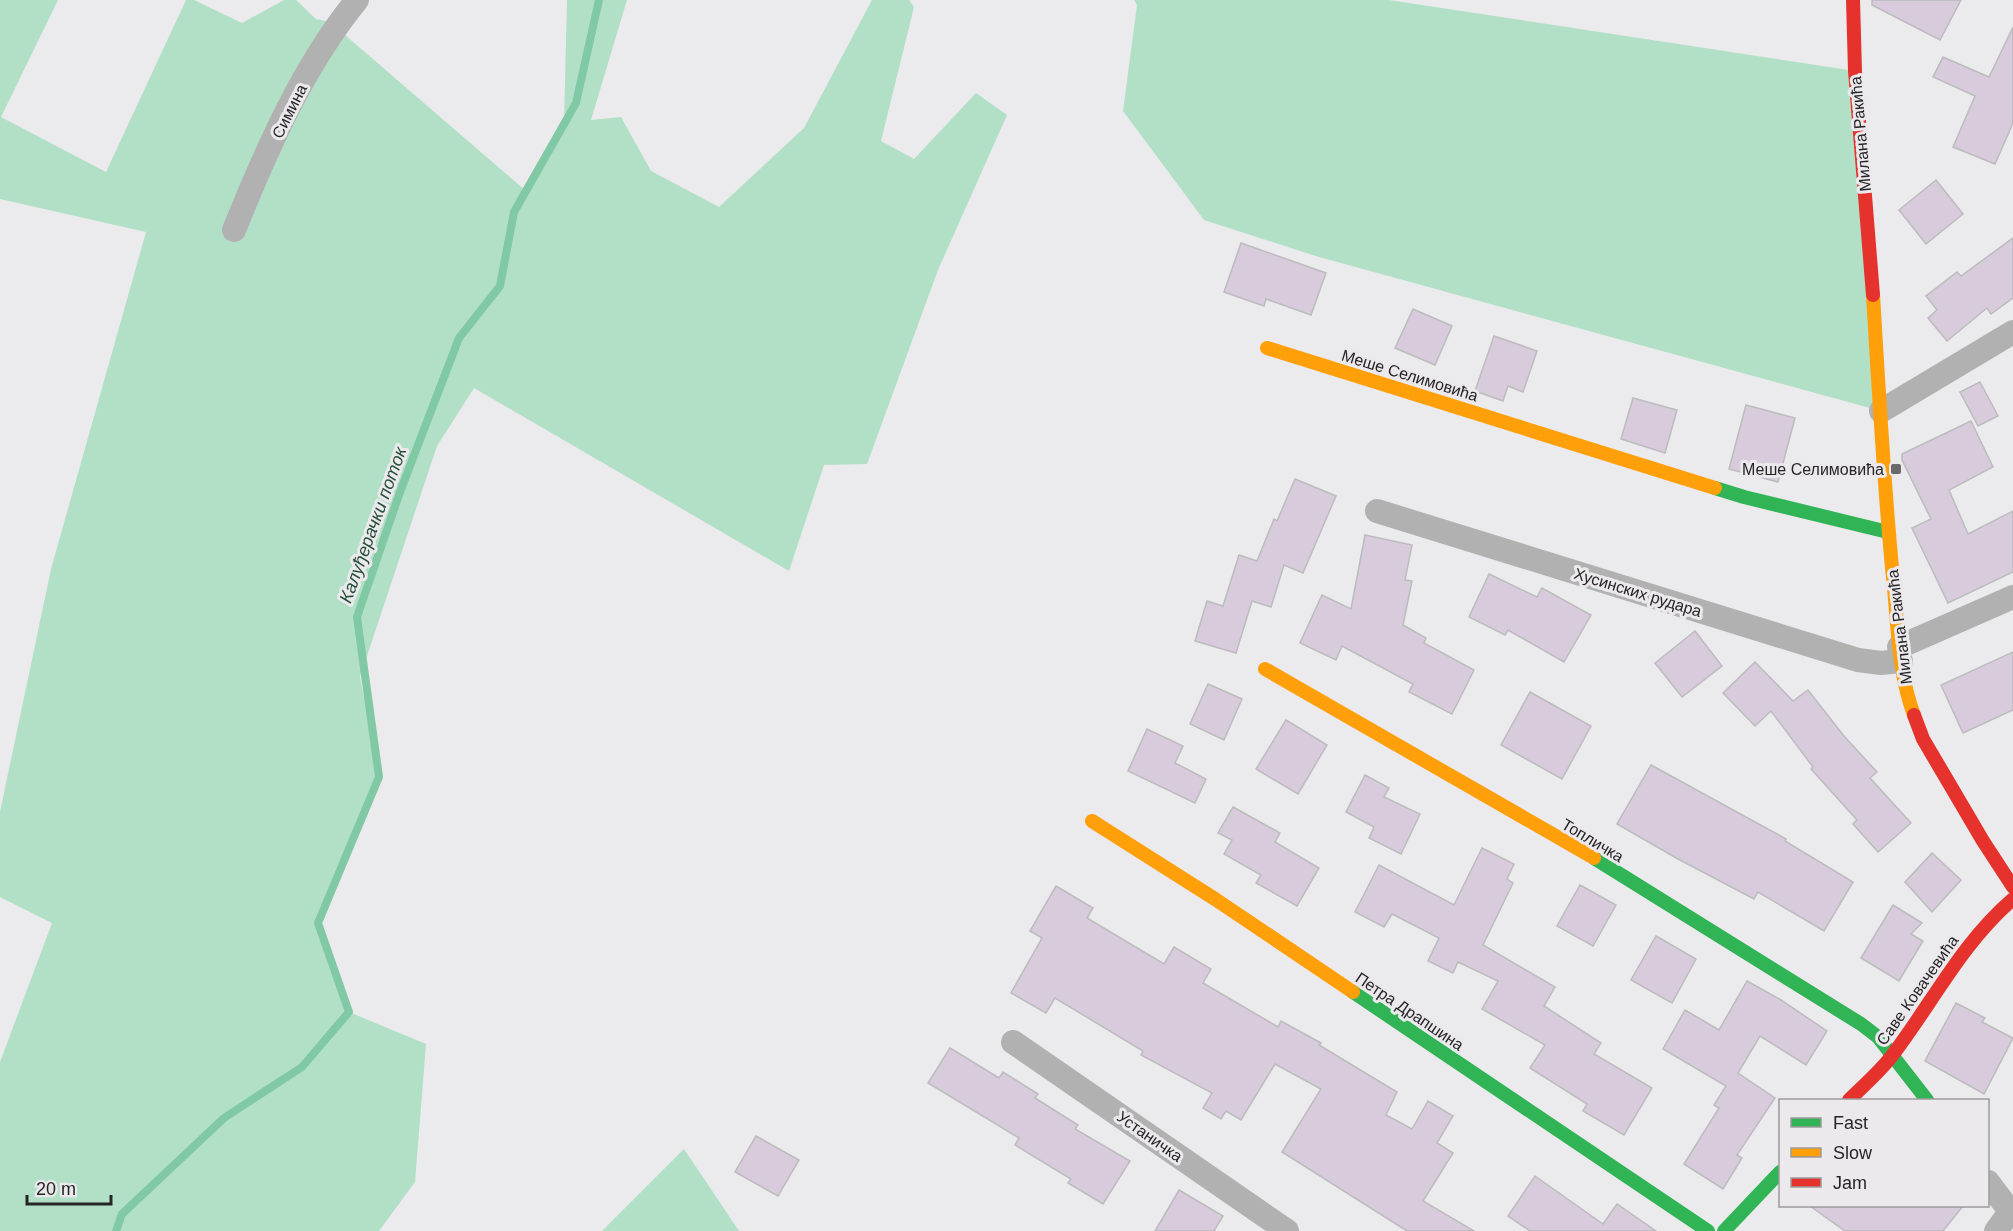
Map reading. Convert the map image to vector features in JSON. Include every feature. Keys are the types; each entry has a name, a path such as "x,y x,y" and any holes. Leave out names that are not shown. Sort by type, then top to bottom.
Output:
{"street":[{"name":"Симина","path":"234,230 258,172 304,81 335,28 357,0"},
{"name":"Милана Ракића","path":"1853,0 1855,71 1871,263 1888,532 1906,694 1923,739 1972,824 2013,887"},
{"path":"1881,411 2013,332"},
{"name":"Меше Селимовића","path":"1267,348 1744,497 1888,532"},
{"name":"Хусинских рудара","path":"1377,511 1858,660 1881,663 1900,654"},
{"path":"1900,654 2013,597"},
{"name":"Топличка","path":"1265,669 1595,859 1861,1024 1878,1037 1926,1099"},
{"name":"Петра Драпшина","path":"1092,821 1215,898 1708,1231"},
{"name":"Саве Ковачевића","path":"1851,1099 1893,1055 1966,948 1992,917 2013,899"},
{"name":"Устаничка","path":"1013,1042 1287,1231"},
{"path":"1724,1231 1779,1173"},
{"path":"1989,1184 2007,1220"}],"green space":[{"path":"0,0 58,0 1,117 106,172 186,0 194,0 242,23 284,0 296,0 316,19 330,22 526,191 564,124 567,0 627,0 591,120 621,117 651,171 719,207 804,128 872,0 909,0 914,7 881,141 914,159 976,93 1007,115 938,270 867,464 824,465 789,571 474,388 437,446 360,677 379,777 318,923 349,1012 426,1044 415,1182 379,1231 0,1231 0,1062 52,923 0,897 0,812 51,569 146,232 0,199"},
{"path":"1134,0 1389,0 1855,71 1881,411 1319,257 1204,220 1123,111 1137,5"},
{"path":"684,1149 739,1231 602,1231"}],"building":[{"path":"1872,0 1961,0 1940,40 1872,5"},
{"path":"2013,27 2013,123 1995,164 1953,147 1975,96 1933,77 1943,57 1989,77"},
{"path":"1936,180 1963,214 1926,244 1899,210"},
{"path":"2013,238 2013,298 1991,314 1987,308 1947,341 1928,318 1937,310 1926,296 1957,272 1961,276"},
{"path":"1241,243 1326,273 1311,315 1266,299 1264,306 1224,292"},
{"path":"1413,309 1452,326 1435,365 1395,348"},
{"path":"1494,336 1537,351 1523,392 1508,386 1503,401 1475,391"},
{"path":"1980,382 1998,416 1978,426 1960,392"},
{"path":"1633,398 1677,410 1665,453 1621,439"},
{"path":"1746,405 1795,418 1778,482 1729,469"},
{"path":"1971,421 1993,467 1949,490 1968,534 2013,511 2013,572 1948,603 1912,528 1931,519 1902,460 1902,454"},
{"path":"1295,479 1336,496 1303,573 1284,565 1271,607 1252,601 1236,653 1195,641 1207,601 1223,606 1239,555 1257,561 1274,519 1277,521"},
{"path":"1365,535 1412,545 1405,580 1412,581 1403,625 1426,638 1424,643 1474,670 1452,714 1409,692 1413,684 1342,646 1336,660 1300,643 1322,595 1351,609"},
{"path":"1489,574 1537,597 1542,588 1591,615 1564,662 1508,630 1505,635 1469,617"},
{"path":"1695,631 1722,666 1682,697 1655,663"},
{"path":"2013,652 2013,710 1963,733 1941,685"},
{"path":"1755,662 1793,701 1808,690 1844,736 1877,772 1870,778 1911,823 1878,852 1853,824 1857,820 1811,769 1813,767 1771,711 1755,726 1723,693"},
{"path":"1208,684 1242,699 1224,740 1190,724"},
{"path":"1530,692 1591,726 1562,779 1501,745"},
{"path":"1286,720 1327,745 1298,794 1256,769"},
{"path":"1147,729 1183,746 1175,763 1206,779 1195,803 1128,771"},
{"path":"1651,765 1786,839 1785,841 1853,882 1824,931 1758,892 1754,899 1617,824"},
{"path":"1365,775 1389,788 1384,797 1420,814 1401,854 1369,838 1374,827 1346,812"},
{"path":"1233,807 1280,833 1275,842 1319,868 1297,906 1256,883 1261,875 1224,854 1232,840 1218,833"},
{"path":"1482,848 1514,864 1507,879 1513,883 1483,945 1555,987 1544,1006 1601,1043 1594,1054 1652,1088 1624,1135 1583,1111 1587,1104 1530,1068 1545,1045 1482,1009 1498,981 1458,962 1453,973 1428,961 1439,938 1392,914 1384,927 1355,912 1379,865 1454,905"},
{"path":"1932,853 1961,880 1932,912 1905,882"},
{"path":"1580,885 1616,905 1593,946 1557,926"},
{"path":"1056,886 1093,908 1087,918 1164,964 1174,947 1211,969 1203,983 1278,1027 1281,1021 1321,1043 1319,1045 1397,1092 1386,1115 1412,1129 1428,1101 1453,1116 1437,1143 1453,1153 1423,1201 1474,1231 1407,1231 1282,1152 1321,1089 1275,1064 1241,1120 1226,1111 1221,1119 1203,1108 1212,1093 1141,1055 1143,1051 1055,998 1046,1013 1011,993 1042,938 1030,931"},
{"path":"1893,905 1922,923 1911,934 1923,941 1899,981 1861,958"},
{"path":"1656,936 1696,959 1672,1003 1631,980"},
{"path":"1747,981 1781,1000 1827,1031 1806,1065 1760,1036 1738,1073 1775,1098 1737,1155 1742,1158 1723,1189 1684,1164 1719,1108 1714,1105 1726,1086 1663,1049 1685,1010 1719,1030"},
{"path":"1956,1003 1985,1018 1982,1022 2013,1038 1984,1094 1925,1061"},
{"path":"950,1048 999,1078 1003,1072 1038,1094 1035,1098 1078,1125 1075,1129 1130,1161 1103,1204 1068,1183 1071,1179 1015,1145 1019,1138 928,1083"},
{"path":"756,1136 799,1160 778,1196 735,1172"},
{"path":"1535,1176 1603,1224 1617,1204 1656,1231 1530,1231 1508,1216"},
{"path":"1179,1190 1223,1216 1214,1231 1155,1231"},
{"path":"1811,1207 1962,1207 1943,1231 1845,1231"}],"waterway":[{"name":"Калуђерачки поток","path":"116,1231 122,1214 224,1118 302,1067 349,1012 318,923 379,777 357,617 400,492 459,338 500,286 514,212 576,103 599,0"}],"traffic: fast":[{"path":"1715,488 1888,532"},
{"path":"1594,858 1861,1024 1878,1037 1926,1099"},
{"path":"1353,992 1708,1231"},
{"path":"1724,1231 1779,1173"}],"traffic: slow":[{"path":"1873,295 1898,637 1905,684 1914,715"},
{"path":"1267,348 1715,488"},
{"path":"1265,669 1594,858"},
{"path":"1092,821 1215,899 1353,992"}],"traffic: jam":[{"path":"1853,0 1855,71 1873,295"},
{"path":"1914,715 1923,739 2013,887"},
{"path":"1850,1099 1889,1059 1963,953 2013,899"}],"place":[{"name":"Меше Селимовића","path":"1896,469"}]}
